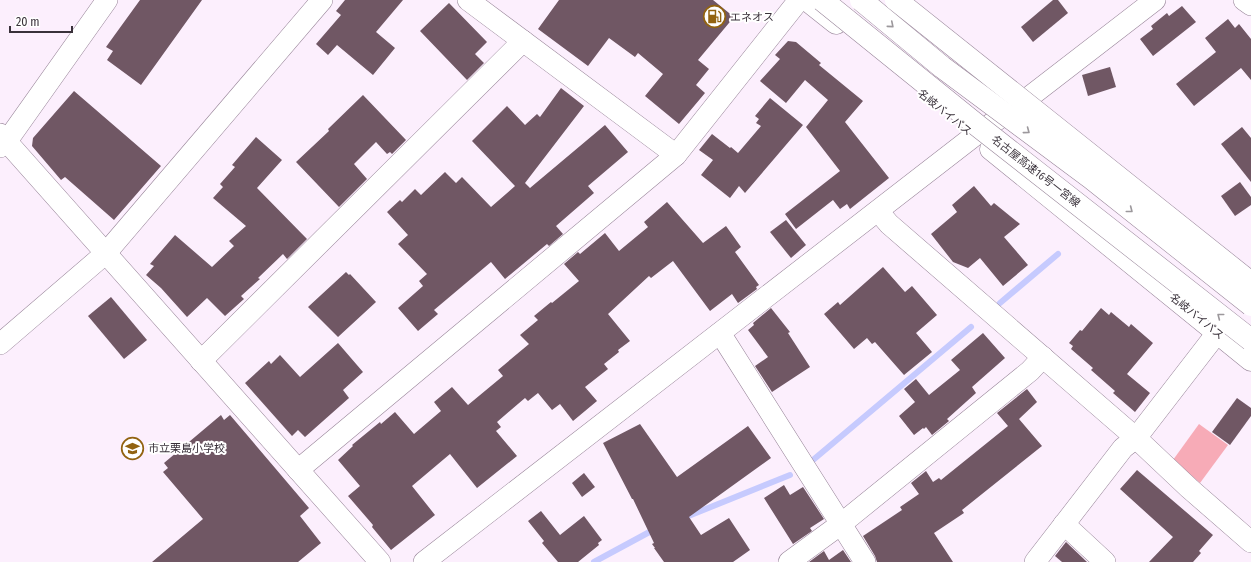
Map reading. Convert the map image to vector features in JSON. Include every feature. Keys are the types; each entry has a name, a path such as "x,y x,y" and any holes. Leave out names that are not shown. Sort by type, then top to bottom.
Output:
{"highway":[{"name":"名岐バイパス","path":"808,0 1251,360"},
{"name":"名古屋高速16号一宮線","path":"822,0 978,126 1251,340"},
{"path":"861,0 942,67 1091,178 1251,305"},
{"path":"896,0 1251,283"},
{"path":"908,0 1251,279"}],"street":[{"path":"107,0 2,140 106,253 380,562"},
{"path":"0,344 106,253 322,0"},
{"path":"468,0 676,155"},
{"path":"298,470 676,155 799,0"},
{"path":"424,562 974,136 1028,98 1155,0"},
{"path":"1244,0 1251,5"},
{"path":"201,360 523,41"},
{"path":"878,211 889,224 1136,438 1189,488 1251,542"},
{"path":"720,333 865,562"},
{"path":"1035,562 1123,448 1136,438 1217,333"},
{"path":"789,562 841,524 1030,371 1043,357"},
{"path":"1064,524 1105,562"}],"shaded area":[{"path":"1199,424 1228,445 1200,483 1173,460"}],"building":[{"path":"140,0 202,0 141,85 107,60 113,51 106,47"},
{"path":"345,0 403,0 376,32 395,48 373,75 337,45 328,55 316,44 341,15 336,11"},
{"path":"559,0 713,0 734,17 698,60 709,69 696,85 705,93 679,124 645,96 663,74 638,53 635,57 609,38 588,66 538,29"},
{"path":"1053,0 1058,0 1068,13 1033,42 1021,27"},
{"path":"449,3 487,42 475,54 484,63 467,80 420,31"},
{"path":"1182,6 1196,22 1153,56 1140,39 1153,29 1151,26 1167,13 1169,16"},
{"path":"1228,19 1235,28 1239,24 1251,39 1251,80 1241,68 1194,106 1176,84 1216,52 1205,38"},
{"path":"788,41 796,42 821,63 819,65 863,101 845,122 889,178 850,209 847,204 840,209 833,200 796,229 785,214 840,171 806,127 828,100 805,80 786,103 760,81 780,59 775,55"},
{"path":"1110,67 1116,87 1088,96 1082,75"},
{"path":"561,88 584,106 525,183 530,188 605,125 628,152 588,186 594,193 556,226 563,234 549,246 547,244 505,279 491,262 434,310 438,314 418,331 398,308 423,286 419,281 427,274 398,244 408,235 387,212 400,200 402,202 415,189 421,195 445,172 456,183 462,177 491,207 515,186 472,141 507,106 525,125 537,114 540,117"},
{"path":"74,91 161,166 114,220 65,177 61,180 32,146 33,138"},
{"path":"363,95 406,140 392,154 390,152 387,154 376,142 354,164 367,179 339,207 296,162 329,131 328,129"},
{"path":"770,98 803,125 745,193 739,186 730,198 701,175 713,160 699,150 712,134 738,153 761,126 756,123 759,119 755,116"},
{"path":"1242,127 1251,138 1251,182 1221,144"},
{"path":"256,137 282,160 257,188 307,239 287,259 283,254 258,278 260,279 241,296 244,299 225,316 207,298 187,317 161,288 146,275 154,266 150,264 175,235 212,267 234,246 229,241 246,226 213,198 223,187 220,184 235,167 232,165"},
{"path":"1240,182 1251,197 1251,205 1235,216 1221,196"},
{"path":"974,186 991,206 994,203 1020,224 1004,237 1028,265 1003,286 980,258 968,268 953,262 931,234 957,212 952,205"},
{"path":"667,202 703,243 726,226 741,247 735,252 759,285 756,287 757,289 738,303 732,294 710,311 673,261 651,278 649,276 608,314 630,341 618,350 619,352 604,364 608,369 585,387 597,401 573,421 560,404 552,410 538,393 528,401 525,398 497,422 501,427 496,431 517,456 477,488 450,454 412,486 435,515 391,550 372,527 373,525 348,496 360,486 338,460 353,446 352,445 395,412 414,434 441,411 434,402 452,387 468,405 503,376 498,370 529,344 520,335 538,320 534,316 579,281 564,264 578,252 580,254 605,233 619,251 648,227 644,222"},
{"path":"786,220 806,245 791,258 770,232"},
{"path":"883,267 905,292 912,286 937,315 916,333 932,352 904,375 875,342 872,344 867,338 854,349 824,314 838,302 840,305"},
{"path":"346,272 349,275 350,274 376,302 338,337 308,307"},
{"path":"111,297 147,340 124,359 88,316"},
{"path":"771,308 790,332 788,333 810,367 772,392 755,366 768,357 748,330 754,325 753,323"},
{"path":"1101,308 1109,315 1111,312 1129,327 1131,324 1153,343 1127,374 1150,393 1135,412 1113,393 1115,391 1091,370 1093,368 1071,349 1073,346 1069,343 1080,330 1082,331"},
{"path":"983,333 1005,358 972,387 976,393 947,419 949,421 932,435 926,427 914,435 899,416 915,402 904,389 916,379 929,395 960,370 951,360"},
{"path":"338,343 363,372 343,390 349,398 305,437 298,430 292,436 245,383 269,361 271,364 280,355 300,377"},
{"path":"1027,389 1037,402 1019,419 1042,446 962,510 964,513 934,533 953,562 877,562 863,536 902,510 900,507 919,494 911,483 926,471 933,482 939,478 941,480 1008,426 997,413"},
{"path":"1237,398 1251,408 1251,416 1230,445 1212,432"},
{"path":"221,415 224,420 230,415 309,508 300,516 321,543 298,562 152,562 203,519 163,472 168,468 164,463"},
{"path":"640,424 677,477 748,426 771,458 689,517 701,535 729,518 750,550 733,562 664,562 654,548 652,544 654,543 633,499 603,443"},
{"path":"1137,470 1213,535 1199,551 1201,553 1193,562 1149,562 1173,537 1120,489"},
{"path":"584,473 595,487 582,497 572,483"},
{"path":"784,485 790,495 803,487 824,519 810,528 812,531 793,544 764,498"},
{"path":"541,511 560,535 584,516 602,540 598,543 599,545 578,562 558,562 542,543 544,541 528,521"},
{"path":"1066,542 1087,562 1062,562 1055,556"},
{"path":"843,550 851,562 809,562 824,551 829,560"}],"waterway":[{"path":"1000,303 1058,254"},
{"path":"813,460 971,327"},
{"path":"686,517 790,475"},
{"path":"594,562 655,529"}],"place":[{"name":"エネオス","path":"715,17"},
{"name":"市立栗島小学校","path":"132,448"}]}
